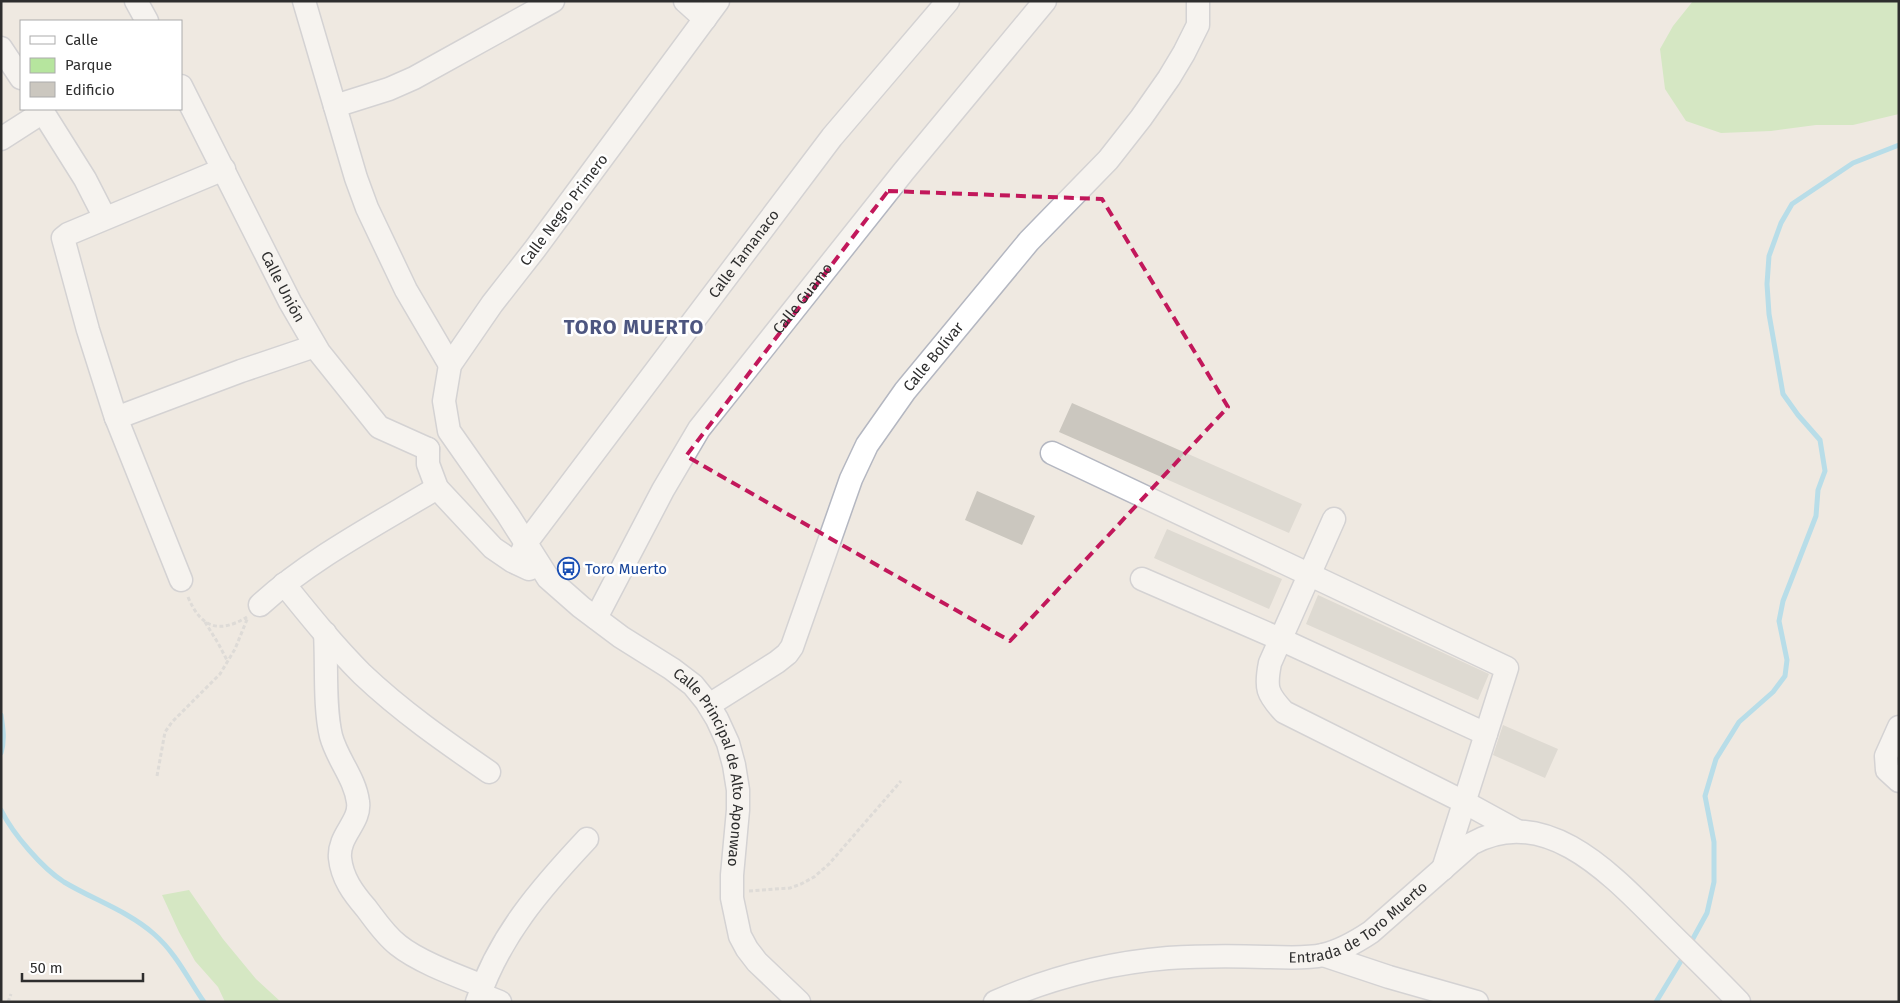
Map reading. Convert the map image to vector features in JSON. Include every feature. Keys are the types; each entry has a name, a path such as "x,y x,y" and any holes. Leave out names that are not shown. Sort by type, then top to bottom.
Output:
{"street":[{"path":"136,1 146,20"},
{"path":"304,1 356,178 367,208 406,290 450,365"},
{"path":"335,106 389,89 414,78 553,1"},
{"path":"685,1 705,19"},
{"name":"Calle Negro Primero","path":"449,431 444,401 450,365 492,304 536,249 718,1"},
{"name":"Calle Tamanaco","path":"521,553 832,137 948,1"},
{"name":"Calle Guamo","path":"596,618 663,490 699,429 904,171 1045,1"},
{"name":"Calle Bolívar","path":"709,706 787,654 792,647 851,479 866,445 905,391 1029,241 1128,137 1169,78 1198,25 1198,1"},
{"path":"1,48 20,76"},
{"name":"Calle Unión","path":"182,88 290,302 315,346 379,427 428,449"},
{"path":"1,138 42,110 85,179 105,218"},
{"path":"181,580 130,457 116,418 88,330 63,238 105,218 224,169"},
{"path":"116,418 241,371 315,346"},
{"path":"428,449 449,431 502,507 521,553"},
{"name":"Calle Principal de Alto Aponwao","path":"428,449 428,464 437,488 493,548 521,553 596,618 692,685 718,719 728,743 738,790 732,891 740,936 756,962 799,1002"},
{"path":"1052,453 1507,668 1443,869"},
{"path":"254,611 284,584 351,540 437,488"},
{"path":"1334,519 1270,663 1266,682 1270,698 1284,712 1464,802 1517,831"},
{"path":"1142,579 1280,639 1486,734"},
{"path":"284,584 361,673 409,716 489,772"},
{"path":"325,633 330,731 337,751 352,781 359,804 359,810 340,846 340,858 344,875 359,901 399,946 485,996 510,934 527,907 548,880 587,839"},
{"path":"1898,781 1887,770 1886,756 1899,727"},
{"name":"Entrada de Toro Muerto","path":"995,1002 1090,970 1145,961 1169,958 1323,955 1354,943 1371,932 1472,844 1482,838 1504,832 1517,831 1551,837 1576,849 1607,873 1738,1002"},
{"path":"1323,955 1404,991 1477,1002"}],"path":[{"path":"181,580 189,600 218,643 228,663"},
{"path":"203,620 211,626 219,628 228,627 254,611"},
{"path":"157,776 165,732 172,722 220,674 228,663 254,611"},
{"path":"732,891 750,892 790,888 814,877 829,864 901,781"},
{"path":"8,1002 11,994"}],"highlighted area":[{"path":"888,191 1102,199 1228,407 1010,641 686,456"}],"green space":[{"path":"1693,1 1899,1 1899,114 1853,125 1816,125 1771,131 1721,133 1686,121 1665,89 1660,49 1673,26"},
{"path":"189,890 223,939 256,979 281,1002 225,1002 218,987 195,961 162,895"}],"building":[{"path":"1072,403 1302,504 1289,533 1059,432"},
{"path":"977,491 1035,516 1022,545 965,520"},
{"path":"1167,529 1282,579 1269,609 1154,558"},
{"path":"1318,595 1489,674 1478,700 1306,624"},
{"path":"1503,725 1558,749 1545,778 1493,755"}],"waterway":[{"path":"1690,944 1707,913 1714,882 1714,842 1705,796 1716,759 1739,722 1773,692 1785,676 1787,660 1779,621 1783,601 1816,516 1818,490 1825,471 1820,440 1783,394 1769,314 1767,284 1769,256 1781,223 1792,204 1853,163 1899,145"},
{"path":"1,715 3,729 1,753"},
{"path":"1,810 29,850 55,876 133,919 162,941 204,1002"},
{"path":"1656,1002 1684,956"}],"place":[{"name":"Toro Muerto","path":"569,569"}],"district":[{"name":"TORO MUERTO","path":"634,327"}]}
